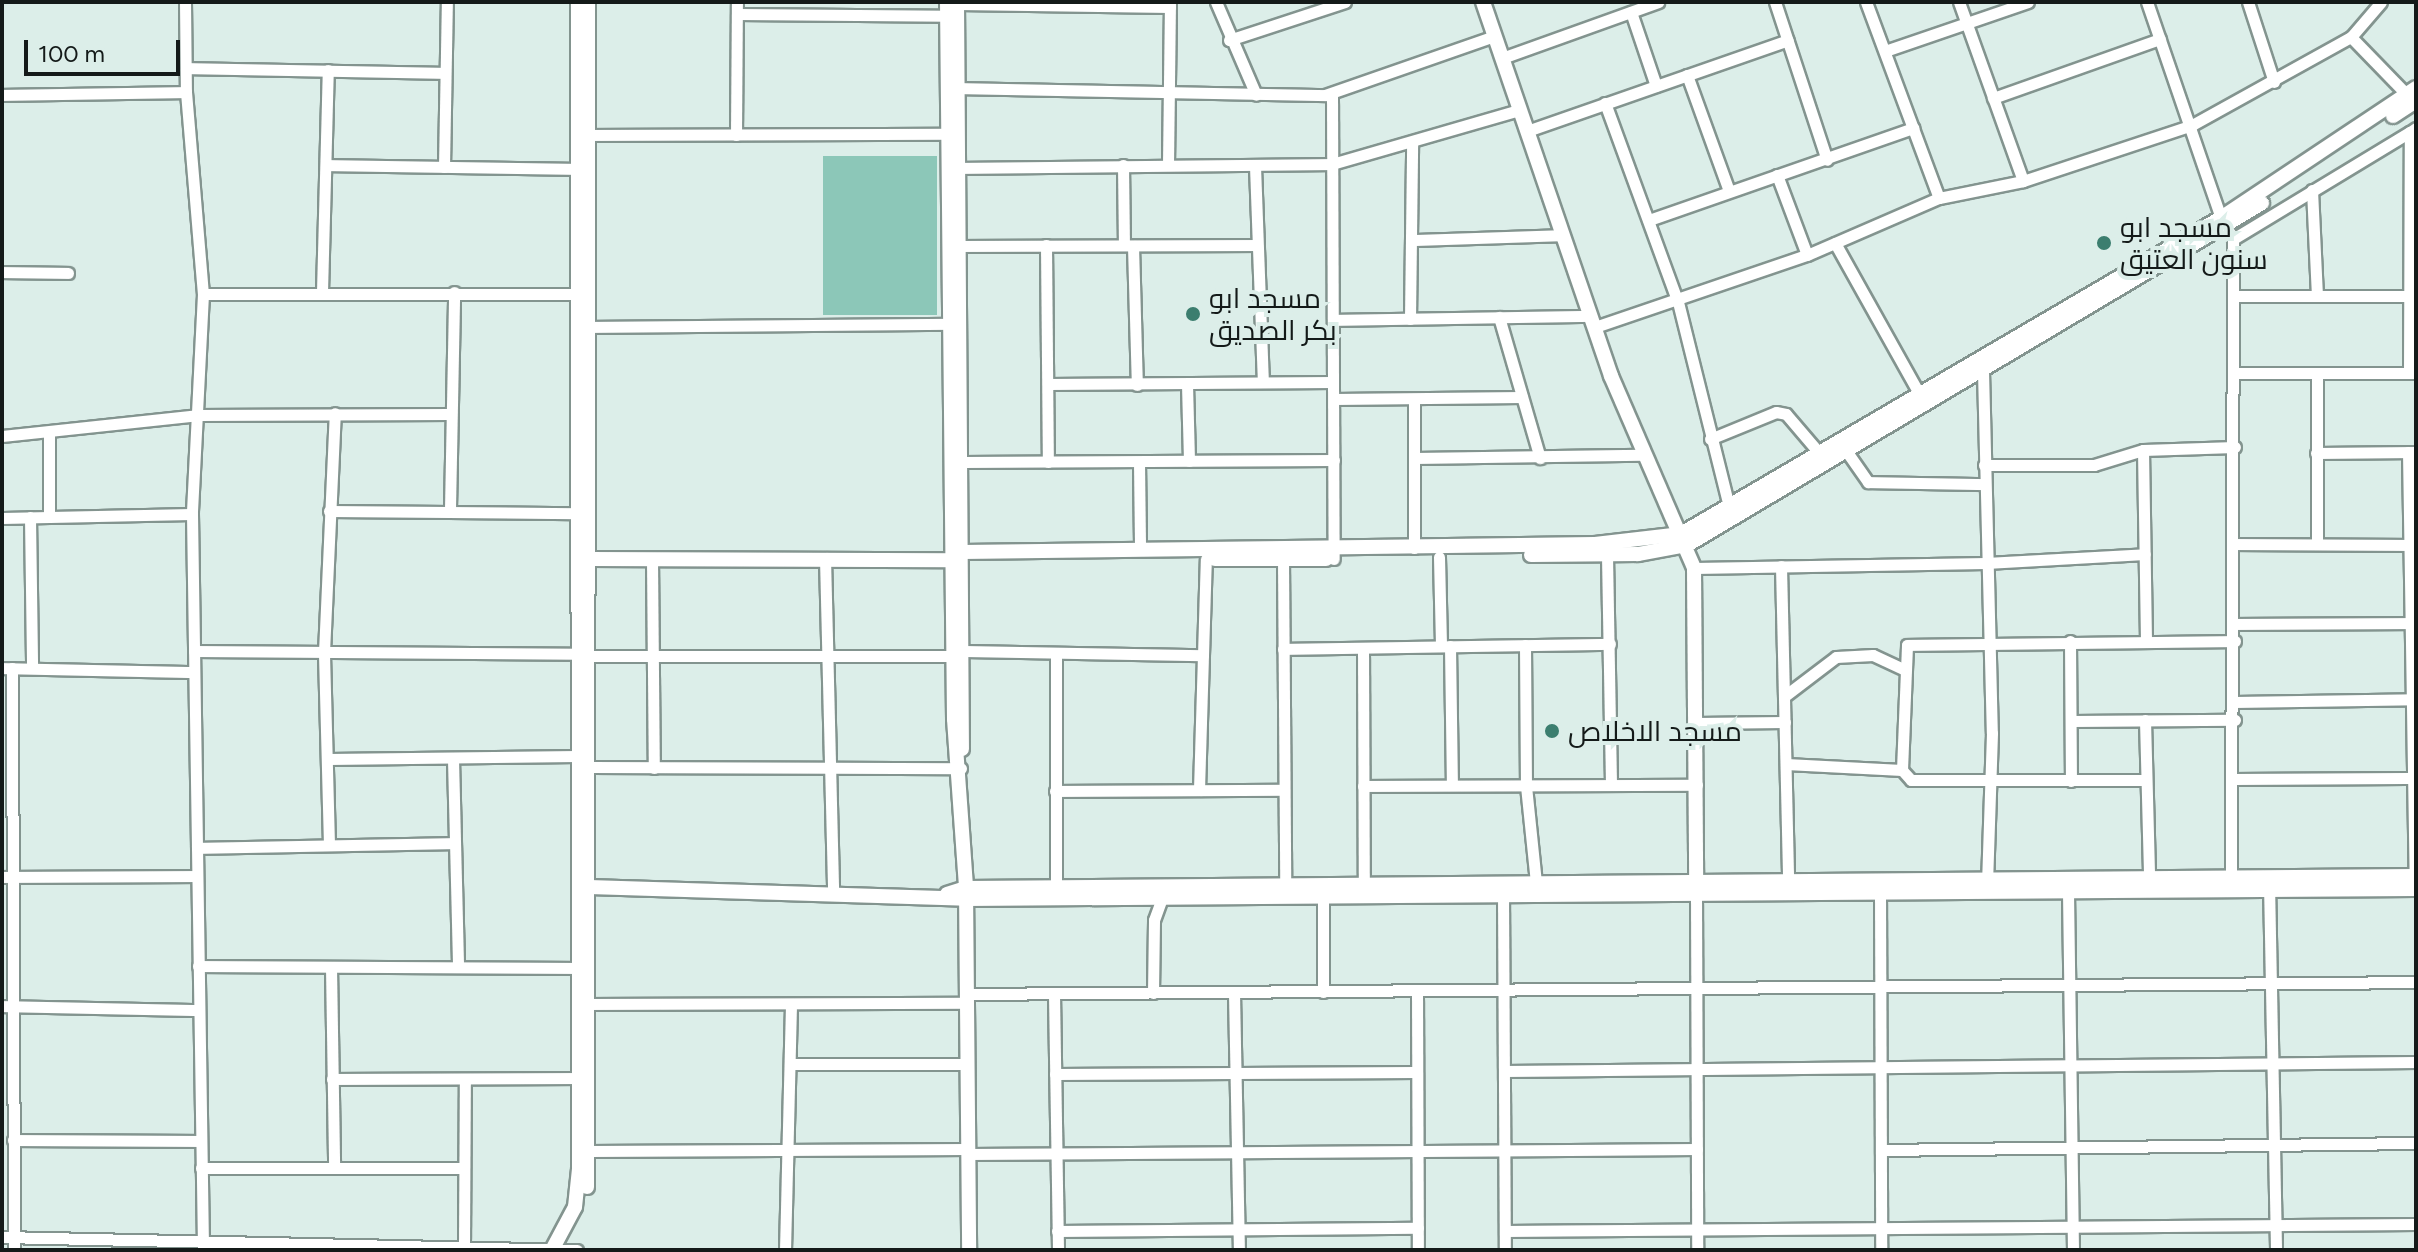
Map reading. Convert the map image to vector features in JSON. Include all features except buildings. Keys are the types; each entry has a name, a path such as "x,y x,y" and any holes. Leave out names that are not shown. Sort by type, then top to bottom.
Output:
{"street":[{"path":"185,2 186,92 203,294 192,514 203,1245"},
{"path":"444,167 447,2"},
{"path":"552,1250 578,1196 577,756 589,559 589,327 582,294 577,169 578,2"},
{"path":"561,1250 585,1200 589,1151 590,767 577,513 588,2"},
{"path":"1216,2 1229,40 1256,95"},
{"path":"1229,40 1345,2"},
{"path":"1483,2 1561,235 1642,455 1684,540 1694,568 1697,1250"},
{"path":"1502,58 1658,2"},
{"path":"1775,2 1827,160"},
{"path":"1866,2 1939,198"},
{"path":"1959,2 2023,181"},
{"path":"1885,51 2028,2"},
{"path":"2147,2 2226,228 2234,296 2235,720 2230,883"},
{"path":"2248,2 2274,82"},
{"path":"1333,320 1499,317 1593,322 1678,302 1807,255 1939,198 2023,181 2192,125 2351,37 2381,2"},
{"path":"736,135 737,8 1170,4 1168,165"},
{"path":"952,6 959,88 962,462 953,556"},
{"path":"952,6 948,134 950,324 953,556 959,654 954,727 961,763 966,893 969,1250"},
{"path":"1631,12 1656,86"},
{"path":"959,88 1169,94 1332,94 1494,36"},
{"path":"589,559 953,556 1140,549 1439,557 1607,555 1684,540 1847,452 2226,228 2414,98 2351,37"},
{"path":"1993,98 2160,39"},
{"path":"1527,131 1788,40"},
{"path":"186,68 445,73"},
{"path":"322,292 328,70"},
{"path":"1687,75 1729,191"},
{"path":"2,95 186,92"},
{"path":"1332,94 1334,554"},
{"path":"1605,103 1678,302 1731,515"},
{"path":"959,168 1332,164 1412,144 1519,110"},
{"path":"1649,220 1913,128"},
{"path":"1731,515 1821,455 1920,395 2226,228 2312,190 2413,130"},
{"path":"2235,373 2412,373 2409,296 2413,130"},
{"path":"587,135 948,134"},
{"path":"1410,319 1412,144"},
{"path":"326,165 577,169"},
{"path":"1123,165 1137,385"},
{"path":"1255,166 1263,382"},
{"path":"1777,175 1807,255"},
{"path":"2312,190 2317,295"},
{"path":"1413,240 1561,235"},
{"path":"1835,243 1920,395"},
{"path":"1046,245 1048,462"},
{"path":"960,246 1256,245"},
{"path":"2,272 68,273"},
{"path":"450,509 454,292"},
{"path":"203,294 582,294"},
{"path":"2234,296 2409,296"},
{"path":"1499,317 1540,458"},
{"path":"589,327 950,324"},
{"path":"1983,371 1989,643 1987,880"},
{"path":"2317,373 2317,544"},
{"path":"1048,384 1333,382"},
{"path":"1187,384 1189,461"},
{"path":"1334,399 1522,397"},
{"path":"1414,400 1414,548"},
{"path":"1710,439 1776,412 1786,414 1821,455"},
{"path":"329,845 324,652 335,413"},
{"path":"2,436 49,435 197,415 450,414"},
{"path":"49,435 49,517"},
{"path":"1984,465 2094,465 2143,450 2235,447"},
{"path":"2143,450 2146,639"},
{"path":"1847,452 1868,482 1985,484"},
{"path":"589,887 833,895 947,895 1056,887 1074,892 1162,898 1266,891 1285,885 1536,882 1880,893 2068,892 2230,883 2416,880 2411,778 2414,699 2412,452 2316,453"},
{"path":"1414,458 1642,455"},
{"path":"962,462 1334,460"},
{"path":"1139,462 1140,549"},
{"path":"329,511 450,509 577,513"},
{"path":"2,518 192,514"},
{"path":"30,517 32,668"},
{"path":"953,556 1283,560 1414,548 1684,540"},
{"path":"2235,544 2411,545"},
{"path":"1694,568 1986,563 2145,554"},
{"path":"1607,555 1611,785"},
{"path":"1439,557 1452,784"},
{"path":"825,558 833,895"},
{"path":"652,559 654,768"},
{"path":"1199,790 1206,559"},
{"path":"1283,560 1285,885"},
{"path":"1781,566 1788,880"},
{"path":"2235,624 2414,623"},
{"path":"1902,770 1905,670 1910,643 2146,639 2235,641"},
{"path":"2070,641 2071,781"},
{"path":"1283,649 1610,644"},
{"path":"1525,645 1526,786 1536,882"},
{"path":"1363,648 1364,884"},
{"path":"194,651 653,656 1203,655"},
{"path":"1056,654 1056,887"},
{"path":"1786,695 1821,666 1843,655 1873,655 1905,670"},
{"path":"14,1250 8,1237 13,1140 8,1006 7,668 194,672"},
{"path":"2234,702 2414,699"},
{"path":"2145,720 2149,876"},
{"path":"2072,721 2235,720"},
{"path":"1696,723 1785,722"},
{"path":"328,759 577,756"},
{"path":"453,759 458,967"},
{"path":"590,767 832,768 961,763"},
{"path":"1786,764 1902,770 1925,784 2146,780"},
{"path":"2232,779 2411,778"},
{"path":"1363,786 1697,785"},
{"path":"1055,791 1283,790"},
{"path":"197,848 454,843"},
{"path":"7,877 197,876"},
{"path":"966,893 1266,891 1323,896 1503,894 1696,887 1788,880 2149,876 2230,883"},
{"path":"2269,883 2275,983 2276,1250"},
{"path":"2068,892 2073,1250"},
{"path":"1880,893 1881,1250"},
{"path":"1503,894 1505,1250"},
{"path":"1323,896 1323,992"},
{"path":"1153,993 1154,920 1162,898"},
{"path":"198,966 579,968"},
{"path":"331,967 334,1164"},
{"path":"590,1004 791,1004 1054,994 2416,982"},
{"path":"1417,991 1415,1151 1418,1250"},
{"path":"1234,993 1239,1250"},
{"path":"1054,994 1058,1250"},
{"path":"785,1250 791,1004"},
{"path":"8,1006 199,1010"},
{"path":"1504,1071 1881,1070 2416,1062"},
{"path":"790,1064 967,1064"},
{"path":"1055,1074 1416,1072"},
{"path":"332,1079 465,1081 579,1078"},
{"path":"464,1247 465,1081"},
{"path":"13,1140 201,1141"},
{"path":"1881,1150 2416,1143"},
{"path":"589,1151 1056,1152 1239,1149 1504,1152 1697,1149"},
{"path":"201,1168 334,1164 464,1168"},
{"path":"1505,1231 2416,1224"},
{"path":"1057,1231 1418,1228"},
{"path":"8,1237 203,1245 577,1250"}],"green space":[{"path":"823,156 937,156 937,315 823,315"}],"place":[{"name":"مسجد ابو سنون العتيق","path":"2104,243"},
{"name":"مسجد ابو بكر الصديق","path":"1193,314"},
{"name":"مسجد الاخلاص","path":"1552,731"}]}
